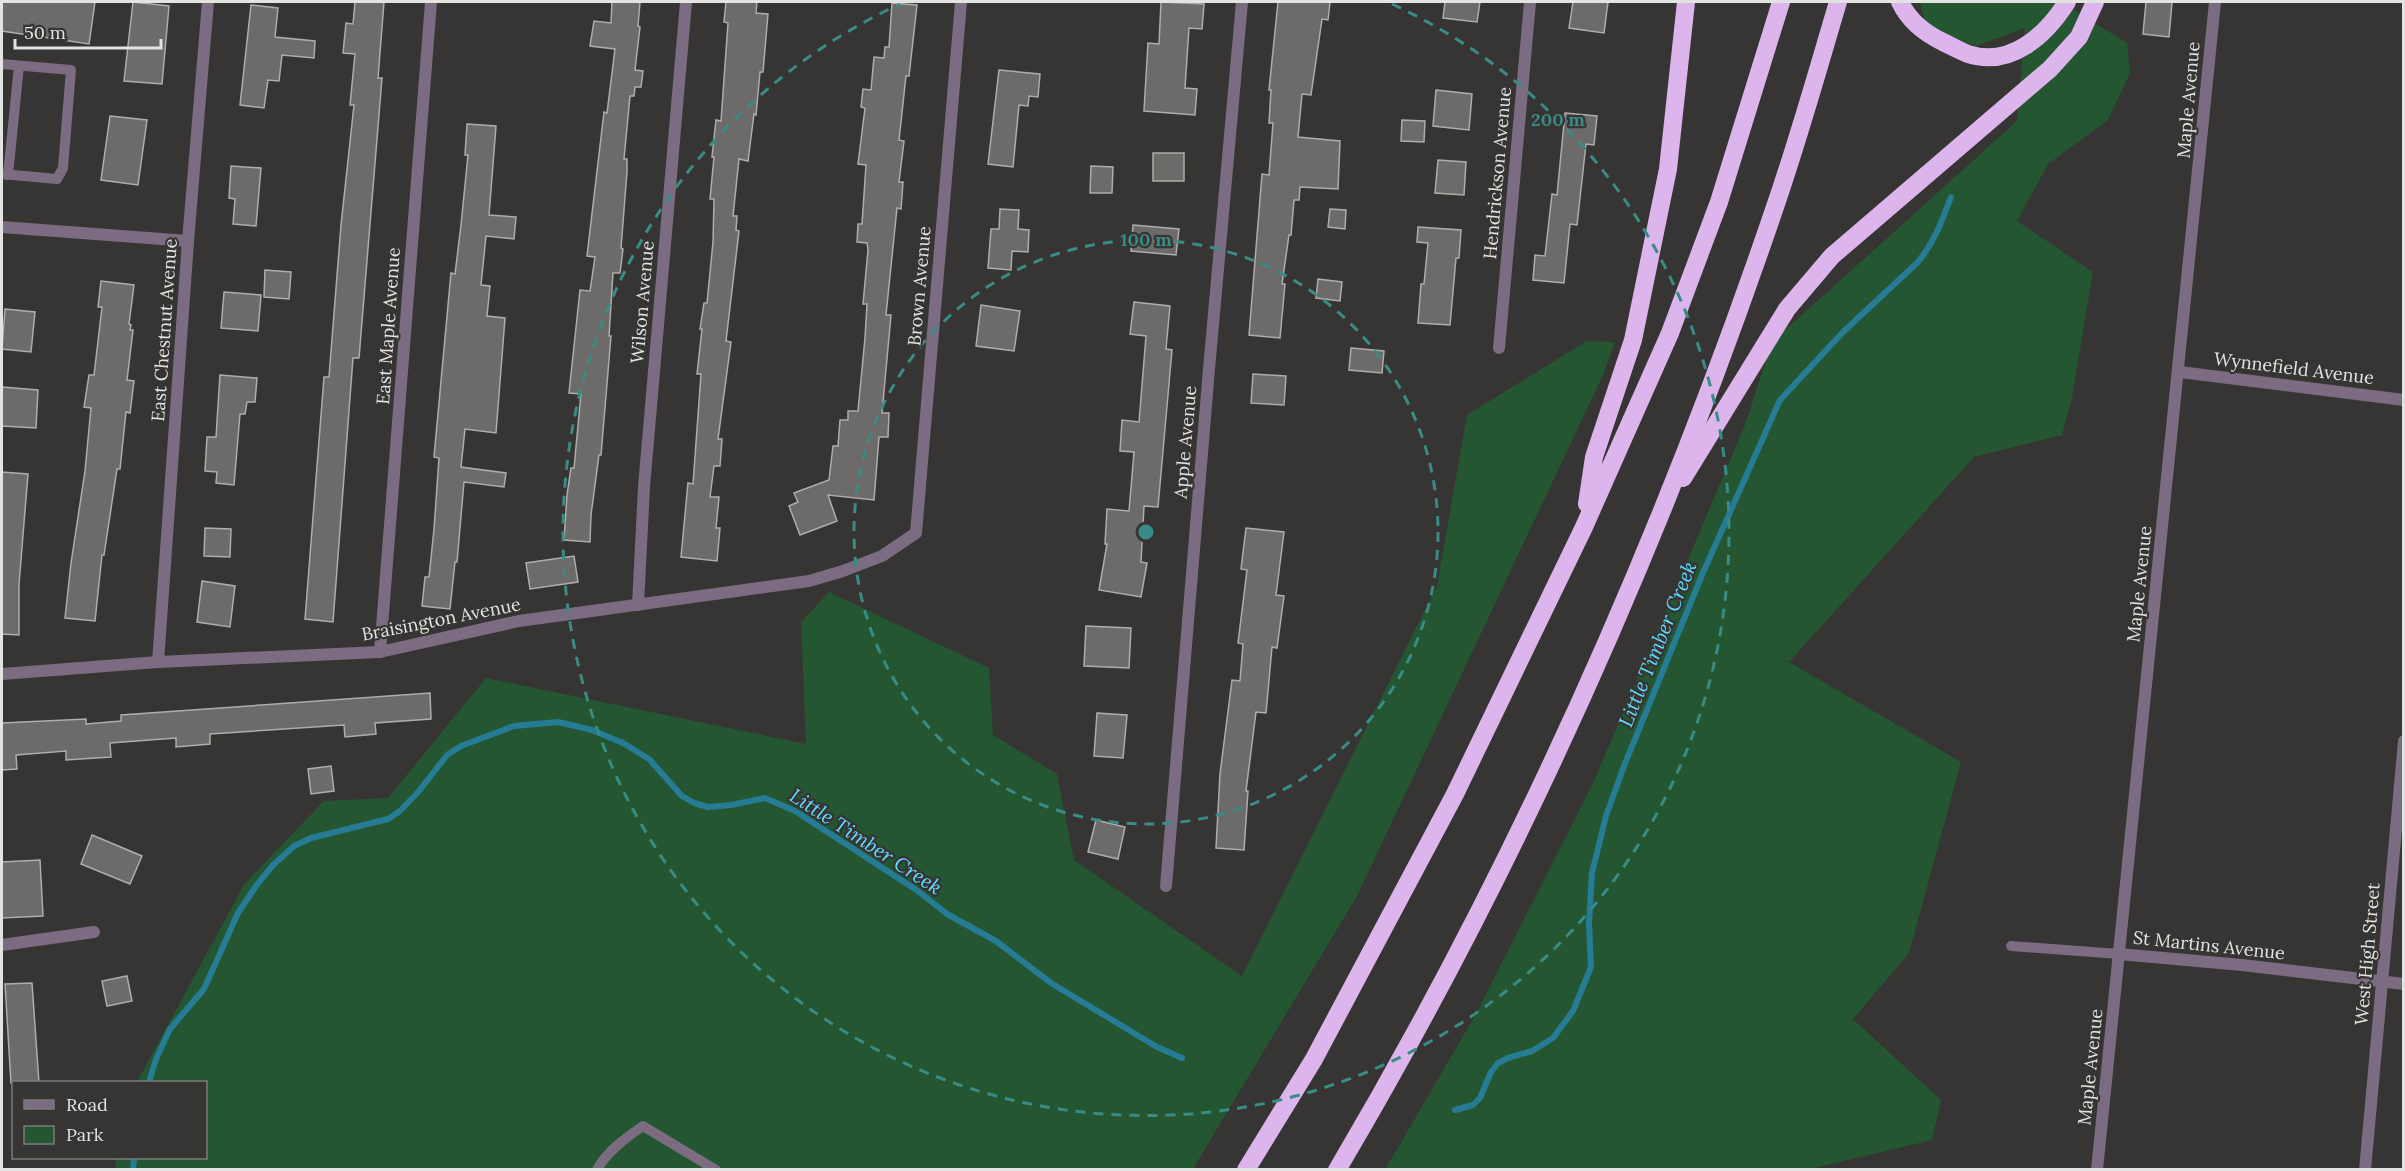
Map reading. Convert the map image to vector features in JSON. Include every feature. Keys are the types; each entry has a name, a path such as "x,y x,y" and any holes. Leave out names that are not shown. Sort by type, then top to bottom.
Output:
{"highway":[{"path":"1584,527 1594,457 1633,340 1668,168 1686,2"},
{"path":"1246,1170 1314,1059 1455,794 1584,527 1670,333 1719,202 1781,2"},
{"path":"1337,1170 1381,1094 1475,917 1556,756 1660,515 1723,353 1777,202 1838,2"},
{"path":"1900,2 1915,24 1926,34 1968,54 1986,57 2007,55 2020,50 2042,34 2067,2"},
{"path":"1660,515 1787,309 1832,256 2050,69 2079,38 2095,2"}],"street":[{"name":"East Chestnut Avenue","path":"158,662 188,241 208,2"},
{"name":"East Maple Avenue","path":"380,652 431,2"},
{"name":"Wilson Avenue","path":"638,605 644,487 686,2"},
{"name":"Brown Avenue","path":"882,556 916,533 961,2"},
{"name":"Apple Avenue","path":"1166,886 1242,2"},
{"name":"Hendrickson Avenue","path":"1499,348 1530,2"},
{"name":"Maple Avenue","path":"2097,1170 2216,2"},
{"path":"2,227 188,241"},
{"name":"Wynnefield Avenue","path":"2180,372 2403,400"},
{"name":"Braisington Avenue","path":"2,674 158,662 380,652 519,621 809,581 882,556"},
{"name":"West High Street","path":"2365,1170 2403,741"},
{"path":"2,945 94,932"},
{"name":"St Martins Avenue","path":"2119,954 2242,965 2403,984"}],"lane":[{"path":"2,64 71,70 63,168 57,178 5,174 19,66"},
{"name":"St Martins Avenue","path":"2011,946 2119,954"},
{"path":"597,1170 608,1156 643,1126 716,1170"}],"green space":[{"path":"1920,2 2061,2 2127,43 2130,73 2108,120 2048,164 2017,221 2093,272 2072,398 2062,435 1974,457 1789,662 1961,762 1909,953 1853,1019 1941,1100 1932,1140 1806,1170 1385,1170 1476,1014 1594,781 1745,425 1772,342 2017,121 2025,28 1976,46 1926,28"},
{"path":"1587,341 1615,342 1603,375 1357,896 1193,1169 115,1170 116,1159 207,1159 207,1081 138,1081 245,883 324,801 388,798 486,678 806,744 801,622 829,592 989,668 993,735 1057,774 1074,860 1242,976 1437,586 1467,415"}],"building":[{"path":"2,2 95,2 89,44 2,31"},
{"path":"133,2 169,6 162,84 124,81"},
{"path":"355,2 384,2 378,78 382,78 359,358 353,358 333,622 305,619 324,377 329,377 341,225 354,105 350,105 355,54 343,53 346,23 353,24"},
{"path":"612,2 640,2 638,26 640,27 635,70 643,71 641,87 635,87 634,96 630,96 624,159 627,159 627,172 621,248 623,249 620,273 613,273 609,336 611,336 601,455 599,455 591,515 590,542 564,540 567,495 571,468 574,468 581,394 569,393 580,290 590,291 595,257 587,256 604,112 607,113 615,49 590,46 594,21 611,23"},
{"path":"726,2 757,2 756,13 768,14 763,72 760,72 756,115 754,114 748,161 739,159 733,216 737,216 736,230 739,231 726,341 731,342 718,439 722,439 720,466 714,466 710,497 719,497 716,528 720,528 717,561 681,557 688,483 693,484 701,374 697,374 702,329 700,329 704,303 707,303 713,242 714,199 710,199 714,157 712,157 716,120 721,121 728,23 724,22"},
{"path":"1161,2 1204,4 1202,29 1189,28 1185,88 1197,89 1195,115 1144,111 1148,43 1159,44"},
{"path":"1278,2 1330,2 1328,20 1322,19 1311,95 1302,94 1298,137 1340,141 1338,189 1300,187 1299,200 1294,200 1291,235 1289,235 1282,284 1285,284 1280,338 1249,335 1262,174 1269,175 1273,123 1269,123 1271,90 1269,90"},
{"path":"1445,2 1480,2 1477,22 1443,18"},
{"path":"1573,2 1608,2 1604,33 1569,28"},
{"path":"2146,2 2172,2 2169,37 2143,34"},
{"path":"892,3 917,5 899,140 904,141 899,182 903,182 901,209 897,208 886,315 891,315 882,413 889,413 888,437 879,437 874,500 828,495 837,521 800,535 789,506 798,502 794,493 829,480 833,446 838,446 840,420 848,420 848,411 858,411 865,338 867,304 863,304 868,250 867,243 857,242 858,224 862,224 866,165 858,164 865,108 861,107 863,89 871,90 874,57 884,58 885,47 889,47"},
{"path":"251,5 278,8 275,37 315,41 314,58 282,55 279,81 268,80 264,108 240,105"},
{"path":"999,70 1040,74 1038,97 1029,96 1028,106 1019,105 1013,167 988,164"},
{"path":"1436,90 1472,94 1469,130 1433,126"},
{"path":"1565,113 1597,116 1594,145 1586,144 1577,225 1570,224 1564,283 1533,280 1535,255 1545,256 1552,194 1557,195"},
{"path":"110,116 147,120 138,185 101,180"},
{"path":"1402,120 1425,121 1424,142 1401,141"},
{"path":"467,124 496,126 489,215 516,217 514,239 486,236 481,285 490,286 487,316 505,318 496,433 465,429 461,467 506,473 504,487 464,482 457,562 455,562 450,609 422,606 425,577 429,577 434,529 439,458 434,457 451,273 455,274 468,155 465,155"},
{"path":"1153,153 1184,153 1184,181 1153,181"},
{"path":"1438,160 1466,162 1464,195 1435,193"},
{"path":"231,166 261,168 256,226 233,224 235,199 229,198"},
{"path":"1091,166 1113,167 1112,193 1090,193"},
{"path":"1000,209 1019,210 1018,229 1029,230 1028,252 1012,251 1011,270 988,268 991,229 999,229"},
{"path":"1330,209 1346,210 1345,229 1328,227"},
{"path":"1133,225 1179,229 1176,255 1131,251"},
{"path":"1418,227 1461,230 1450,325 1418,323 1421,284 1424,284 1428,243 1417,242"},
{"path":"265,270 291,272 289,299 264,297"},
{"path":"1318,279 1342,282 1340,301 1316,298"},
{"path":"101,281 134,285 129,324 131,325 130,330 133,330 127,380 134,381 130,413 126,412 120,469 117,469 104,555 102,555 95,621 65,618 85,471 91,408 84,407 89,375 94,375 102,307 98,307"},
{"path":"224,292 261,295 258,331 221,328"},
{"path":"1134,302 1170,306 1166,349 1172,350 1158,507 1144,506 1141,562 1147,563 1141,597 1099,590 1107,544 1105,544 1107,509 1129,511 1134,452 1120,451 1122,420 1139,422 1146,336 1130,334"},
{"path":"981,305 1020,311 1014,351 976,346"},
{"path":"5,309 35,312 31,352 2,349"},
{"path":"1351,348 1384,351 1382,373 1349,370"},
{"path":"1253,374 1286,376 1284,405 1251,403"},
{"path":"220,375 257,378 255,402 247,402 245,414 240,414 234,485 216,483 217,472 205,471 207,437 216,437"},
{"path":"2,387 38,390 36,428 2,426"},
{"path":"2,472 28,474 19,584 19,635 2,634"},
{"path":"205,528 231,529 230,557 204,556"},
{"path":"1246,528 1284,532 1276,595 1284,596 1277,648 1272,647 1266,713 1256,712 1246,791 1248,791 1244,850 1216,848 1220,774 1232,680 1240,681 1243,644 1238,643 1247,570 1241,569"},
{"path":"574,556 578,582 530,589 526,563"},
{"path":"202,581 235,586 230,627 197,622"},
{"path":"1086,626 1131,628 1129,668 1084,666"},
{"path":"430,693 431,719 375,723 376,734 345,737 344,725 210,734 210,744 176,747 176,738 110,743 111,757 66,760 66,751 16,755 17,769 2,770 2,723 86,719 86,724 121,721 121,715"},
{"path":"1097,713 1127,715 1123,758 1094,756"},
{"path":"331,766 334,791 311,794 308,769"},
{"path":"1096,820 1125,827 1118,859 1088,852"},
{"path":"92,835 142,856 130,884 81,864"},
{"path":"40,860 43,916 2,918 2,862"},
{"path":"127,976 132,1001 107,1006 102,981"},
{"path":"32,983 39,1081 12,1081 11,1083 5,984"}],"waterway":[{"name":"Little Timber Creek","path":"1455,1110 1473,1105 1480,1098 1491,1072 1498,1063 1532,1051 1553,1038 1573,1011 1591,967 1589,923 1592,873 1606,816 1702,575 1780,400 1843,332 1917,263 1933,240 1951,197"},
{"name":"Little Timber Creek","path":"149,1081 156,1059 170,1029 204,989 238,913 273,865 294,846 311,838 388,819 400,811 419,791 447,755 461,746 514,726 558,722 592,730 623,743 649,759 682,796 694,803 708,807 765,798 795,811 918,891 947,914 996,941 1051,983 1157,1047 1182,1058"},
{"name":"Little Timber Creek","path":"133,1170 134,1159"}]}
